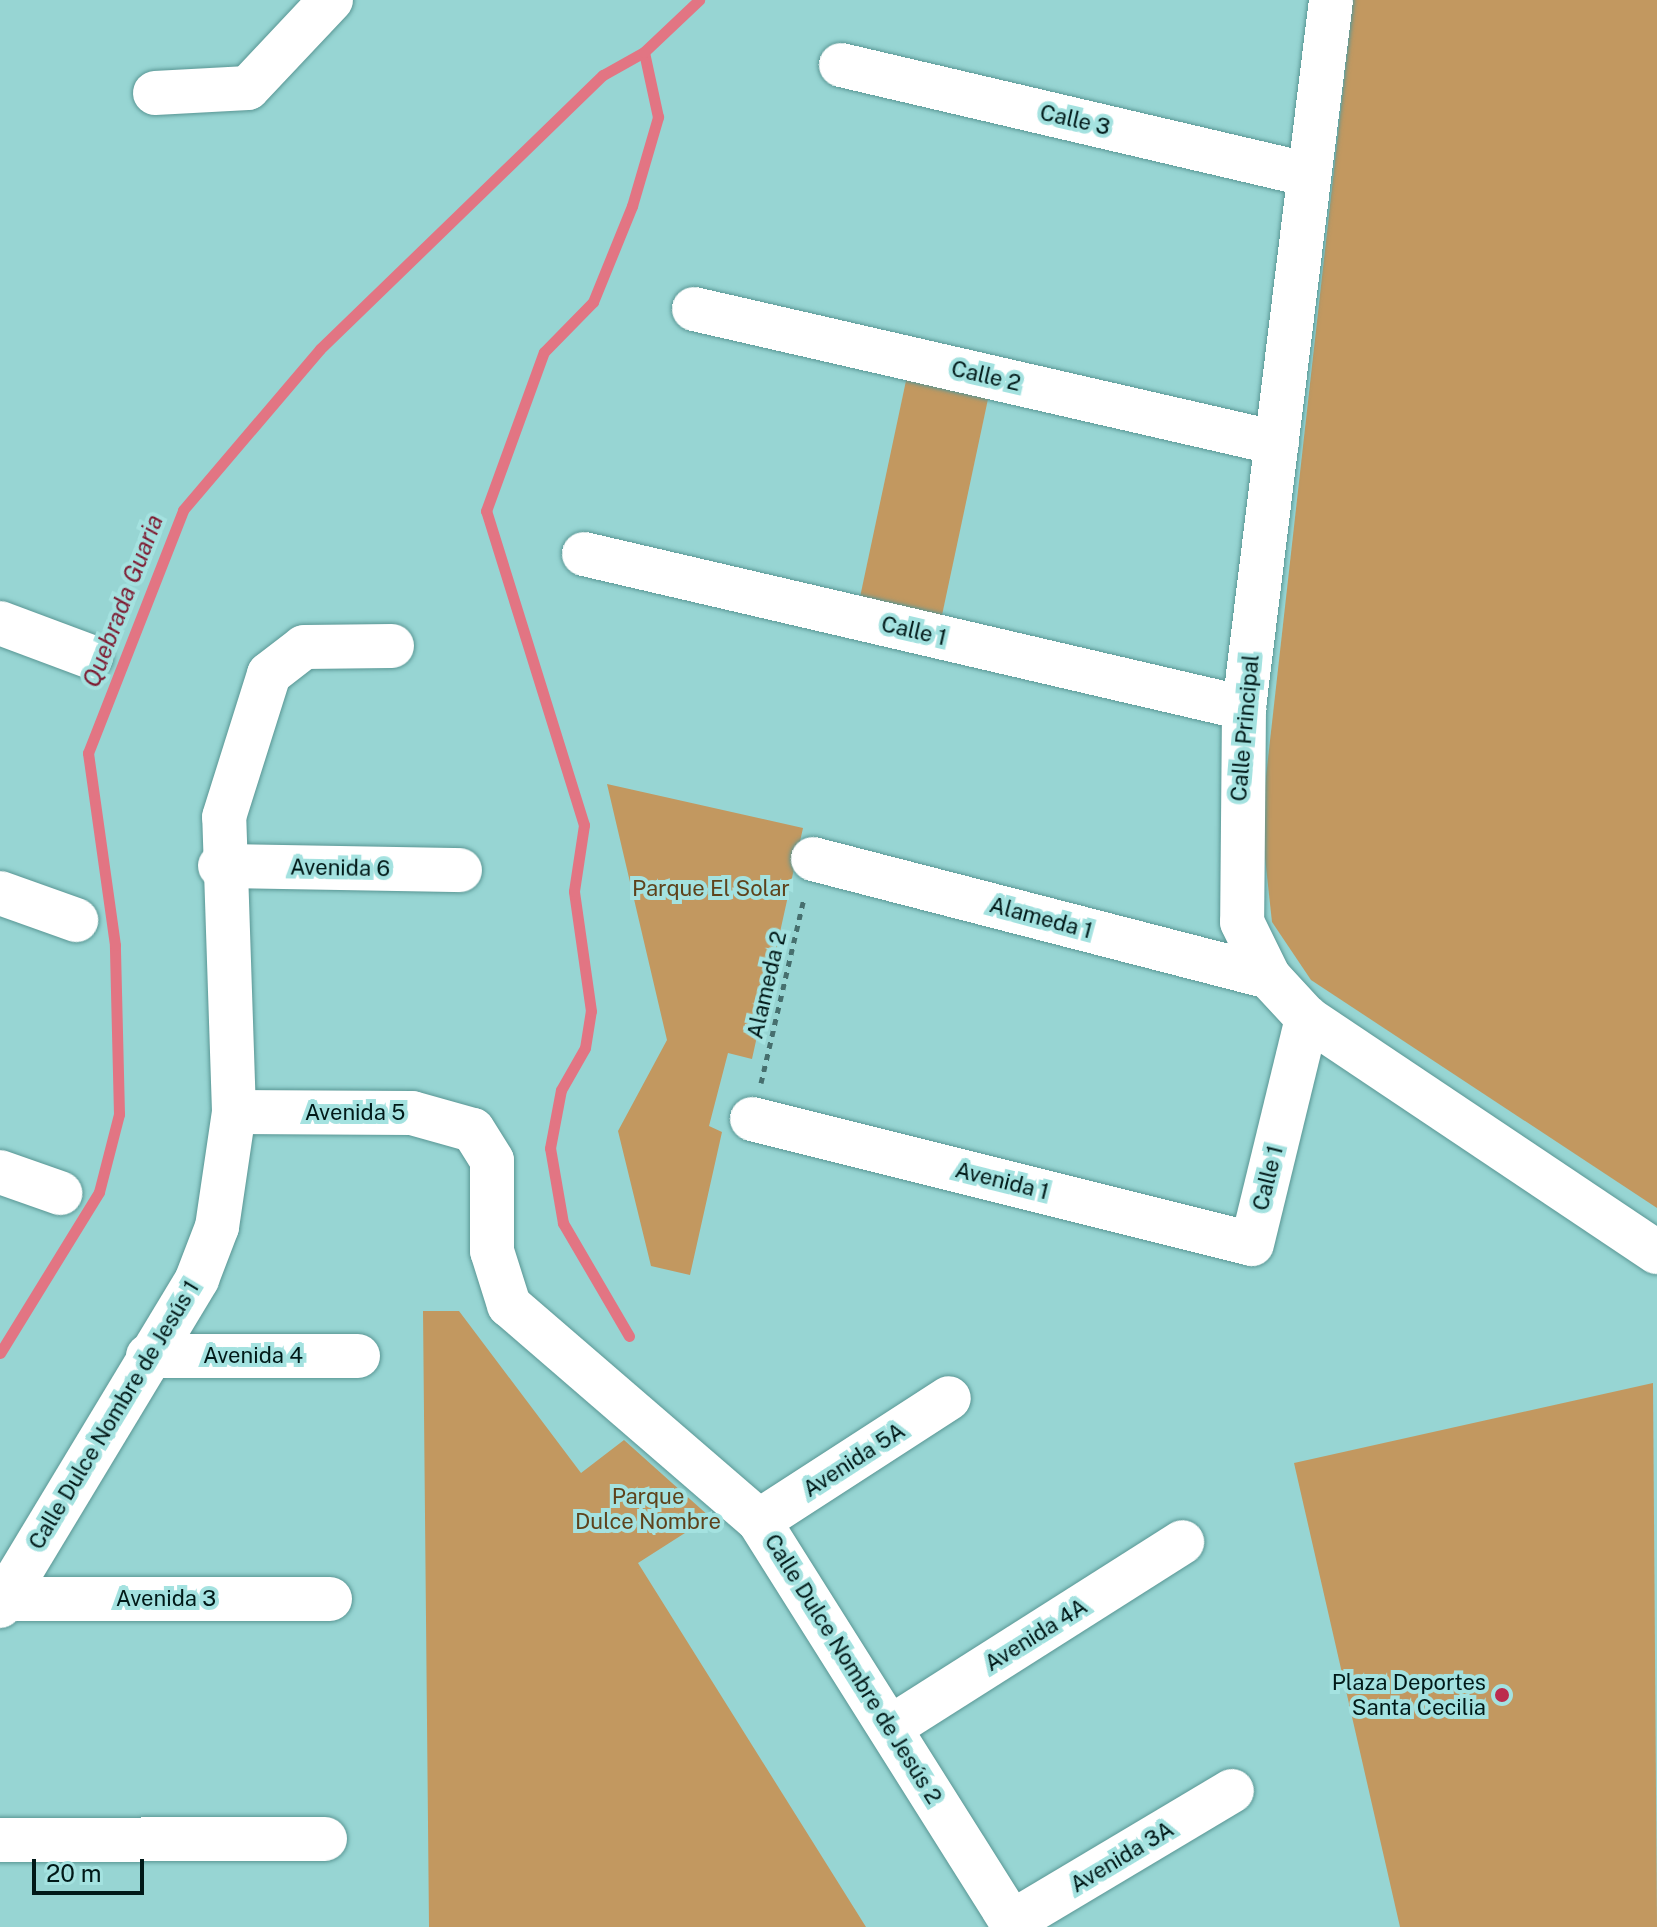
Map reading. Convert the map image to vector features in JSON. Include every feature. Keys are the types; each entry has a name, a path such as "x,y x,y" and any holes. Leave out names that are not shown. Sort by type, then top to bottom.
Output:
{"street":[{"path":"155,93 248,88 331,0"},
{"name":"Calle Principal","path":"1331,0 1244,708 1242,922 1269,977 1307,1018 1657,1252"},
{"name":"Calle 3","path":"841,65 1309,175"},
{"name":"Calle 2","path":"694,309 1277,443"},
{"name":"Calle 1","path":"584,554 1244,708"},
{"path":"0,623 91,657"},
{"name":"Calle Dulce Nombre de Jesús 1","path":"2,1603 197,1279 217,1227 234,1112 234,1000 220,866 228,797 281,658 304,647 392,646"},
{"name":"Alameda 1","path":"813,859 1269,977"},
{"name":"Avenida 6","path":"220,866 460,870"},
{"path":"0,893 76,920"},
{"name":"Calle 1","path":"1252,1244 1307,1018"},
{"name":"Avenida 5","path":"234,1112 431,1115 473,1130"},
{"name":"Avenida 1","path":"752,1119 1252,1244"},
{"name":"Calle Dulce Nombre de Jesús 2","path":"473,1130 492,1161 492,1251 509,1305 759,1521 1014,1925"},
{"path":"0,1172 60,1193"},
{"path":"197,1279 202,1328 235,1356"},
{"name":"Avenida 4","path":"148,1356 358,1356"},
{"name":"Avenida 5A","path":"759,1521 949,1398"},
{"path":"44,1530 57,1573 91,1599"},
{"name":"Avenida 4A","path":"891,1727 1182,1542"},
{"name":"Avenida 3","path":"2,1603 91,1599 330,1599"},
{"name":"Avenida 3A","path":"1014,1925 1232,1791"},
{"path":"0,1840 325,1839"}],"path":[{"name":"Alameda 2","path":"752,1119 813,859"}],"green space":[{"path":"1353,0 1657,0 1657,1208 1311,980 1272,922 1261,821"},
{"path":"907,376 989,393 941,621 859,604"},
{"name":"Parque El Solar","path":"607,784 803,828 752,1059 728,1053 709,1126 722,1132 690,1275 651,1266 618,1131 667,1040"},
{"name":"Parque Dulce Nombre","path":"423,1311 459,1311 581,1473 624,1440 710,1517 638,1563 866,1927 429,1927"},
{"name":"Plaza Deportes Santa Cecilia","path":"1653,1383 1657,1927 1400,1927 1294,1463"}],"waterway":[{"name":"Quebrada Guaria","path":"0,1353 99,1192 119,1114 115,945 88,753 183,510 320,349 603,75 644,52 699,0"},
{"path":"629,1336 563,1223 550,1148 561,1090 585,1048 591,1011 574,891 584,825 486,511 544,352 593,302 632,206 658,117 644,52"}],"place":[{"name":"Plaza Deportes Santa Cecilia","path":"1502,1695"}]}
